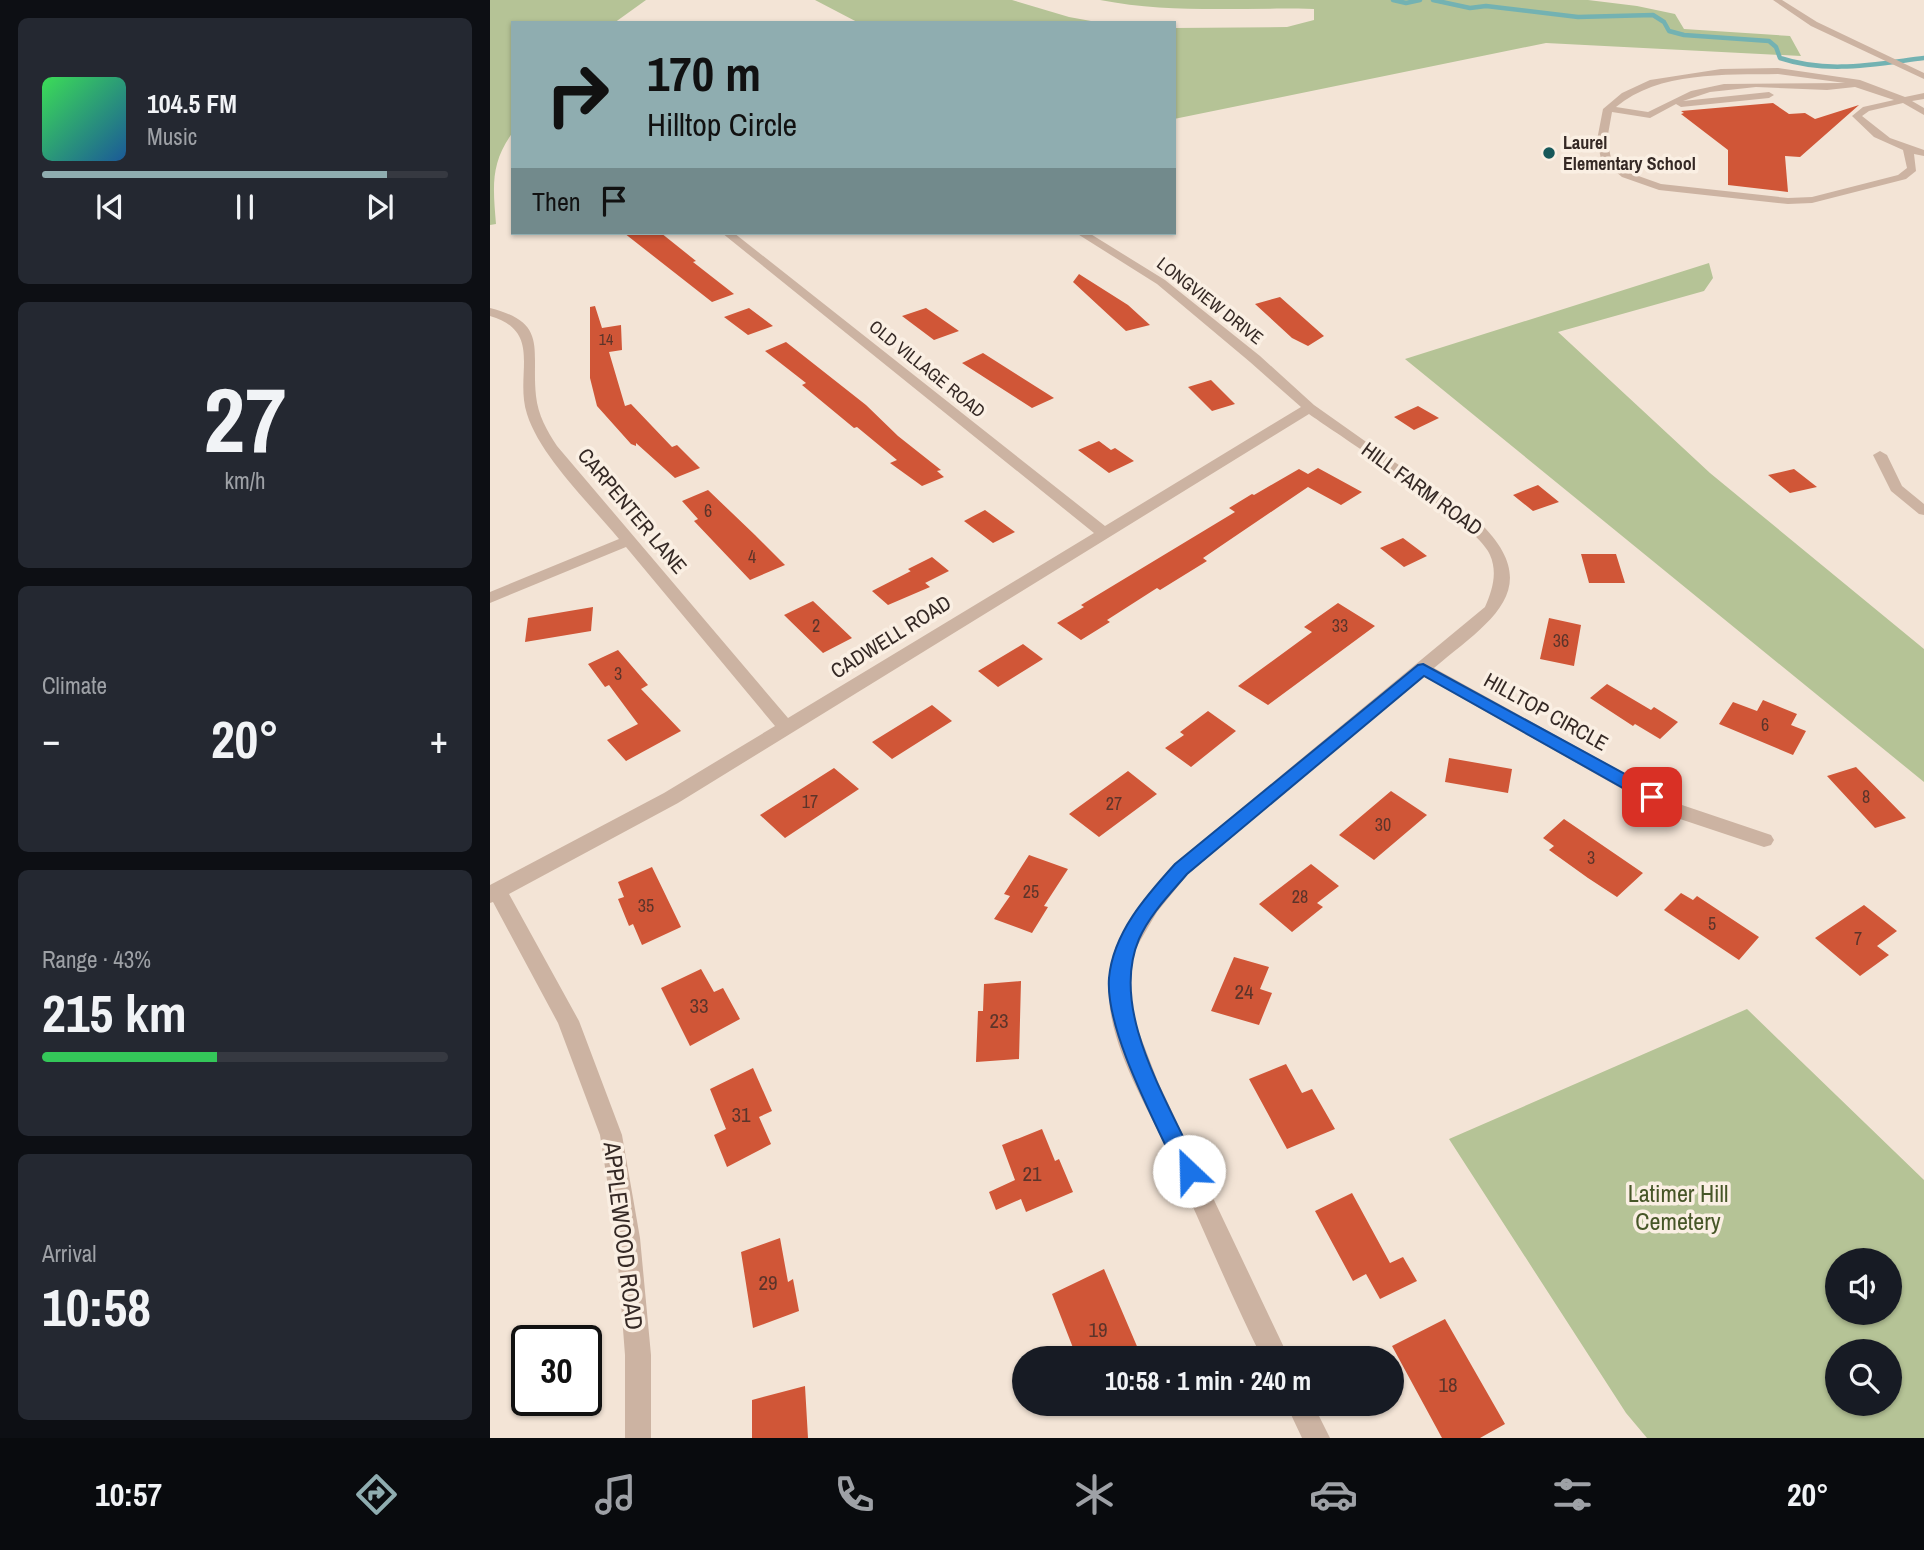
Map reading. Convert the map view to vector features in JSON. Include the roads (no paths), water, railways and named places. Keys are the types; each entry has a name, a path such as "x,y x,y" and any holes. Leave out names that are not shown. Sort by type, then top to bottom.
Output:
{"street":[{"path":"1777,0 1814,24 1924,76"},
{"path":"1908,149 1912,169 1902,177 1812,200 1788,201 1658,187 1626,175 1606,159 1602,141 1608,109 1625,96 1650,83 1721,72 1778,71 1860,83 1904,100 1924,112"},
{"path":"1608,109 1650,115 1664,106 1840,88 1860,83"},
{"path":"1924,96 1866,109 1857,116 1864,126 1908,149 1924,153"},
{"name":"OLD VILLAGE ROAD","path":"730,235 1104,533"},
{"name":"LONGVIEW DRIVE","path":"1085,235 1161,282 1255,359 1309,408"},
{"name":"CARPENTER LANE","path":"490,312 510,318 524,329 532,346 529,397 537,426 552,449 786,728"},
{"name":"CADWELL ROAD","path":"494,893 671,798 1309,408"},
{"name":"HILL FARM ROAD","path":"1270,1346 1246,1299 1125,1030 1119,978 1130,938 1149,905 1181,869 1492,610 1502,586 1503,564 1490,539 1473,524 1309,408"},
{"path":"1880,456 1896,488 1924,510"},
{"path":"490,598 629,540"},
{"name":"HILLTOP CIRCLE","path":"1423,669 1675,810 1764,839"},
{"name":"APPLEWOOD ROAD","path":"494,893 568,1021 611,1135 629,1251 638,1355 638,1438"},
{"path":"1305,1416 1317,1438"}],"waterway":[{"path":"1393,0 1406,3 1420,0"},
{"path":"1433,0 1470,8 1486,6 1578,17 1653,15 1664,22 1669,31 1684,35 1769,41 1776,47 1780,58 1816,66 1870,65 1924,58"}],"place":[{"name":"Laurel Elementary School","path":"1549,153"}],"park label":[{"name":"Latimer Hill Cemetery","path":"1678,1208"}]}
